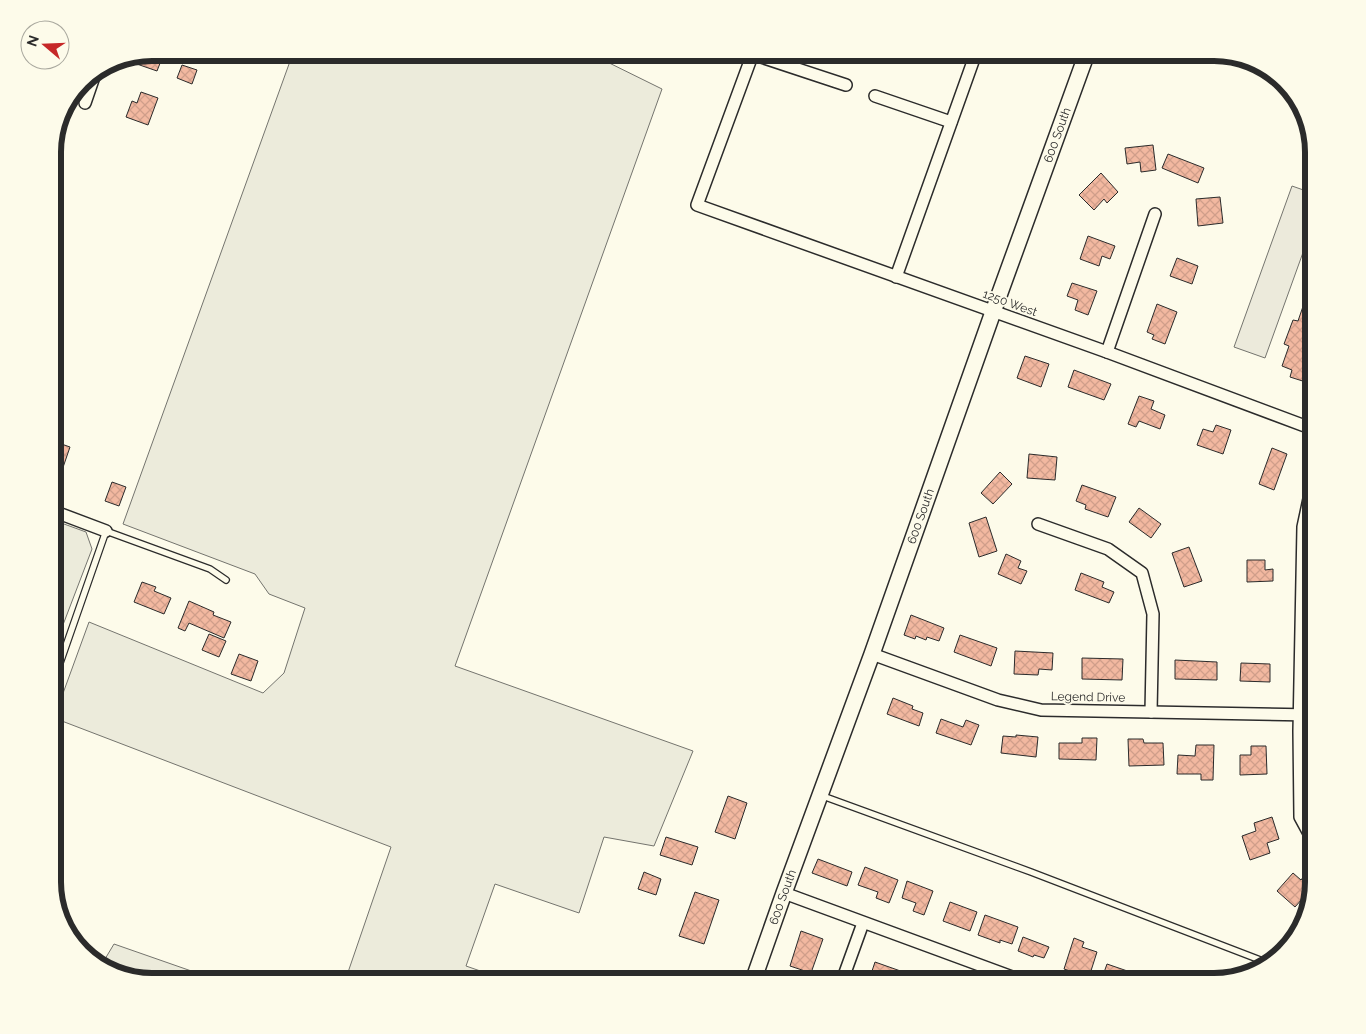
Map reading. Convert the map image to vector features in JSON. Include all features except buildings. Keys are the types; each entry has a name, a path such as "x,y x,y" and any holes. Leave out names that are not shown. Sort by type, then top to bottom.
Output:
{"main road":[{"name":"600 South","path":"756,973 1084,61"}],"street":[{"name":"1250 West","path":"750,61 697,204 1305,426"},
{"path":"776,61 846,85"},
{"path":"896,277 973,61"},
{"path":"85,103 91,85"},
{"path":"875,96 951,122"},
{"path":"1107,352 1155,214"},
{"path":"61,515 106,531"},
{"path":"1305,518 1303,527 1299,715 1300,817 1305,826"},
{"path":"1038,524 1108,549 1142,573 1152,614 1151,712"},
{"name":"Legend Drive","path":"872,654 998,700 1041,710 1305,715"},
{"path":"784,893 987,973"},
{"path":"845,973 863,923"}],"lane":[{"path":"61,660 106,531 210,569 226,580"},
{"path":"820,795 1031,872 1260,960"}],"shaded area":[{"path":"290,61 605,61 662,89 455,666 693,751 654,846 604,837 579,913 495,884 466,966 486,973 348,973 391,847 61,721 61,699 89,622 263,693 284,673 305,608 269,594 255,574 123,524"},
{"path":"1292,186 1305,191 1305,247 1265,358 1234,347"},
{"path":"61,523 86,532 92,549 61,630"},
{"path":"114,944 197,973 141,972 123,968 105,959"}]}
